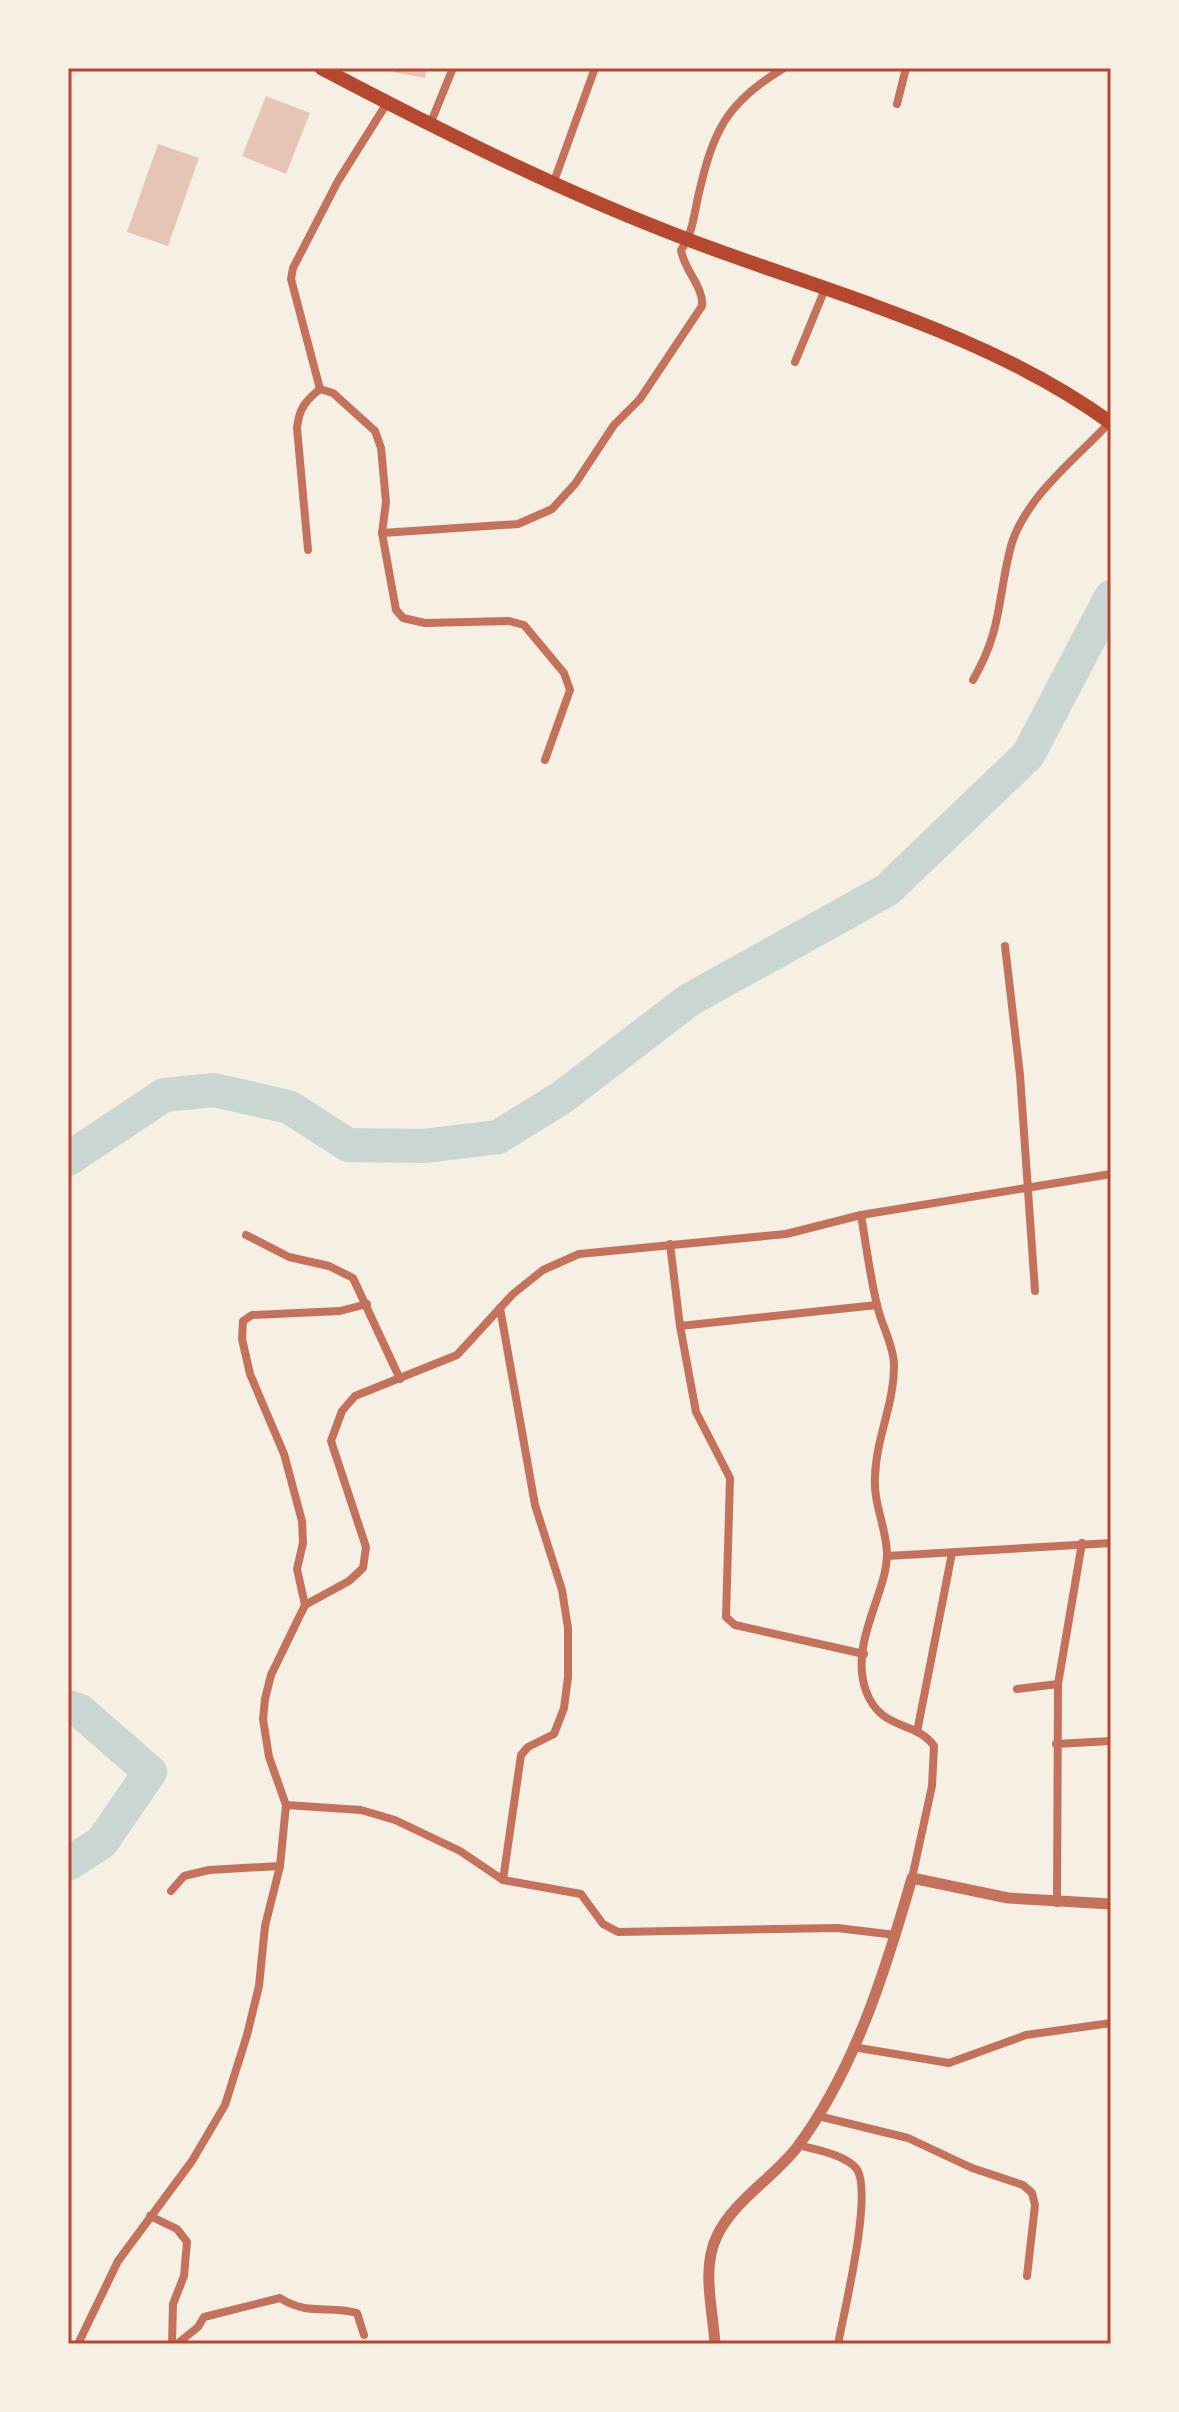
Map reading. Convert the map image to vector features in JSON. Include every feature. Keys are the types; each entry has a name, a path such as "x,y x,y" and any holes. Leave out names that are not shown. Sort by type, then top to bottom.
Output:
{"highway":[{"path":"321,68 552,185 688,240 893,312 1020,367 1110,423"}],"street":[{"path":"431,122 453,68"},
{"path":"552,185 595,68"},
{"path":"382,533 518,524 552,509 575,484 614,425 640,399 702,306 702,296 682,260 681,250 688,240 703,174 725,118 744,93 784,68"},
{"path":"897,104 906,68"},
{"path":"320,389 291,279 293,268 338,181 387,103"},
{"path":"795,362 825,289"},
{"path":"320,389 333,393 375,431 381,448 386,502 382,533 396,610 403,618 425,623 509,621 524,625 564,673 570,690 545,760"},
{"path":"308,550 297,428 299,413 307,399 320,389"},
{"path":"973,680 992,645 1012,544 1022,521 1048,487 1110,423"},
{"path":"1005,946 1030,1187 1035,1291"},
{"path":"78,2344 118,2261 192,2161 225,2105 259,1986 265,1926 280,1866 286,1805 269,1757 263,1719 271,1675 305,1605 349,1581 363,1568 366,1556 331,1441 335,1425 355,1396 457,1355 500,1308 543,1270 579,1254 786,1234 861,1215 1111,1174"},
{"path":"715,2344 709,2269 717,2234 799,2145 818,2116 853,2047 896,1935 932,1786 935,1754 929,1738 901,1728 885,1718 871,1702 862,1675 867,1628 887,1556 874,1479 882,1426 893,1398 894,1359 877,1305 861,1215"},
{"path":"246,1235 289,1257 329,1266 353,1278 400,1379"},
{"path":"670,1244 680,1326 696,1412 730,1478 732,1503 724,1592 726,1617 735,1625 864,1654"},
{"path":"305,1605 297,1569 303,1543 302,1521 284,1454 250,1374 242,1339 243,1321 252,1315 340,1311 367,1304"},
{"path":"680,1326 877,1305"},
{"path":"500,1308 535,1505 562,1590 568,1628 564,1708 554,1734 521,1755 503,1880"},
{"path":"1057,1903 1058,1684 1082,1543"},
{"path":"887,1556 1111,1543"},
{"path":"917,1732 952,1553"},
{"path":"1017,1689 1058,1684"},
{"path":"1056,1744 1111,1741"},
{"path":"286,1805 361,1810 395,1820 460,1851 503,1880 581,1894 603,1924 618,1932 837,1928 896,1935"},
{"path":"171,1891 184,1876 209,1870 280,1866"},
{"path":"912,1878 1008,1898 1111,1904"},
{"path":"853,2047 949,2063 1026,2035 1111,2023"},
{"path":"818,2116 908,2138 972,2168 1023,2185 1032,2193 1035,2205 1027,2276"},
{"path":"799,2145 847,2161 858,2171 861,2180 861,2218 838,2344"},
{"path":"150,2216 177,2229 187,2242 184,2276 173,2304 175,2344"},
{"path":"175,2344 198,2327 204,2317 280,2298 299,2309 342,2309 357,2313 364,2335"}],"building":[{"path":"394,68 427,68 425,78 393,72"},
{"path":"266,96 310,113 286,174 242,156"},
{"path":"158,144 199,158 168,246 127,232"}],"waterway":[{"path":"68,1159 164,1095 214,1090 289,1107 348,1145 424,1146 498,1137 561,1098 689,1000 887,890 1028,755 1111,597"},
{"path":"68,1707 80,1711 150,1772 102,1842 68,1864"}]}
